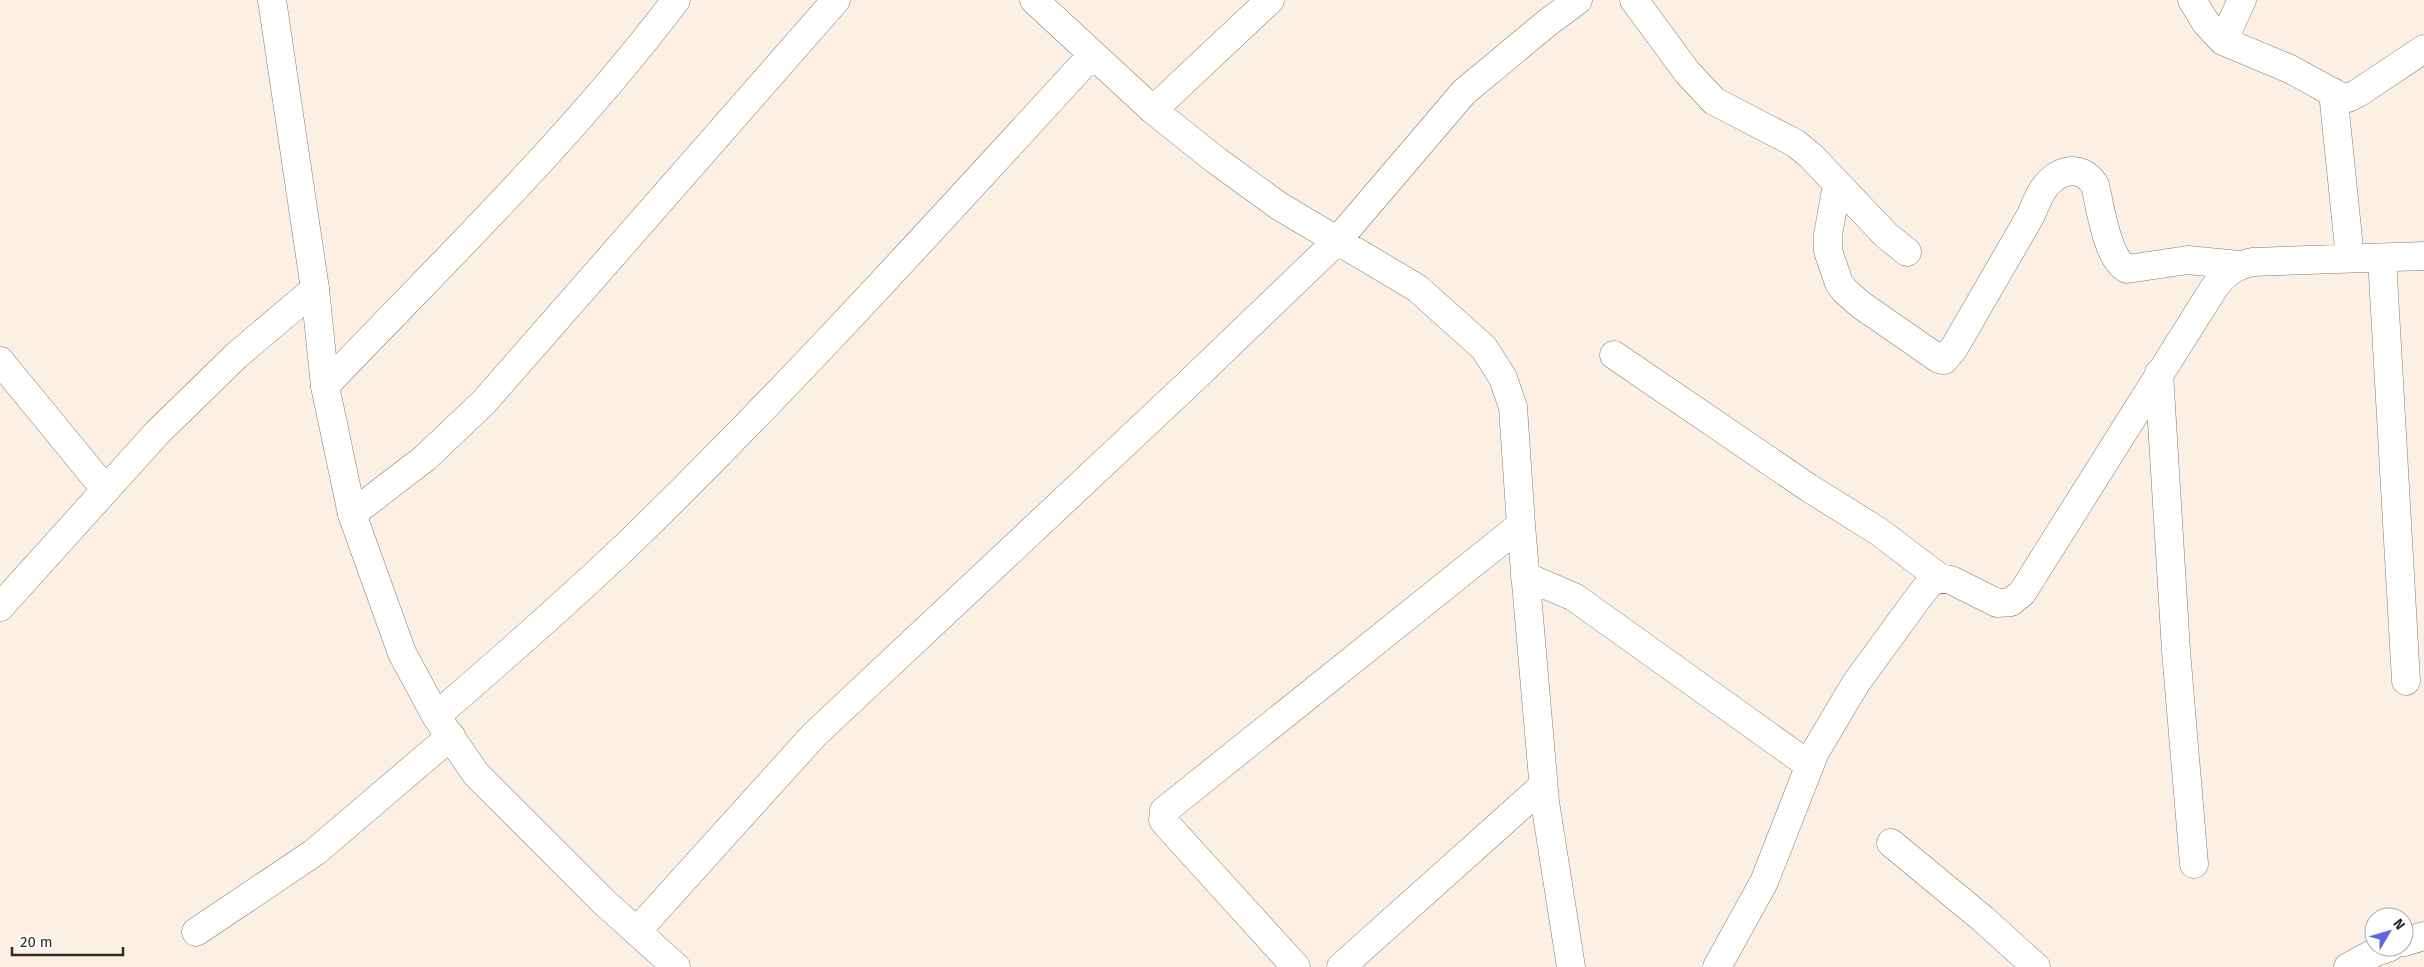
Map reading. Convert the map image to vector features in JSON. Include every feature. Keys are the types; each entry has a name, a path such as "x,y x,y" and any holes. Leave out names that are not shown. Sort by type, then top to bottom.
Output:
{"street":[{"path":"272,0 298,303 326,386 352,514 435,742 476,774 676,967"},
{"path":"326,386 570,130 632,59 676,0"},
{"path":"352,514 425,458 484,402 836,0"},
{"path":"1034,0 1153,110 1217,161 1279,206 1417,288 1484,348 1503,378 1513,407 1525,576 1544,786 1571,967"},
{"path":"1153,110 1270,0"},
{"path":"637,931 814,736 1166,405 1337,240 1464,92 1547,23 1578,0"},
{"path":"1634,0 1687,72 1714,101 1795,143 1811,156 1886,235 1907,252"},
{"path":"2192,0 2206,23 2223,41 2290,68 2333,92 2348,98 2424,49"},
{"path":"2223,41 2242,0"},
{"path":"196,932 315,852 435,742 540,626 628,543 722,449 904,259 1092,55"},
{"path":"2333,92 2350,258"},
{"path":"1837,184 1828,235 1828,251 1839,283 1861,305 1939,359 1944,360 1954,348 2031,215 2041,192 2059,174 2072,170 2083,172 2089,176 2095,185 2112,250 2121,266 2127,269 2188,260 2239,265 2253,262 2424,256"},
{"path":"2382,258 2406,681"},
{"path":"1614,355 1809,488 1878,532 1940,578 1951,580 1997,604 2011,602 2022,593 2214,288 2226,273 2239,265"},
{"path":"0,607 157,433 236,355 298,303"},
{"path":"0,362 105,489"},
{"path":"2160,374 2176,651 2194,864"},
{"path":"1296,967 1163,820 1164,811 1521,525"},
{"path":"1525,576 1574,597 1809,765"},
{"path":"1717,967 1764,882 1780,846 1809,765 1856,683 1930,583 1940,578"},
{"path":"1342,967 1544,786"},
{"path":"1891,843 1983,919 2036,967"},
{"path":"2348,967 2367,957"}]}
